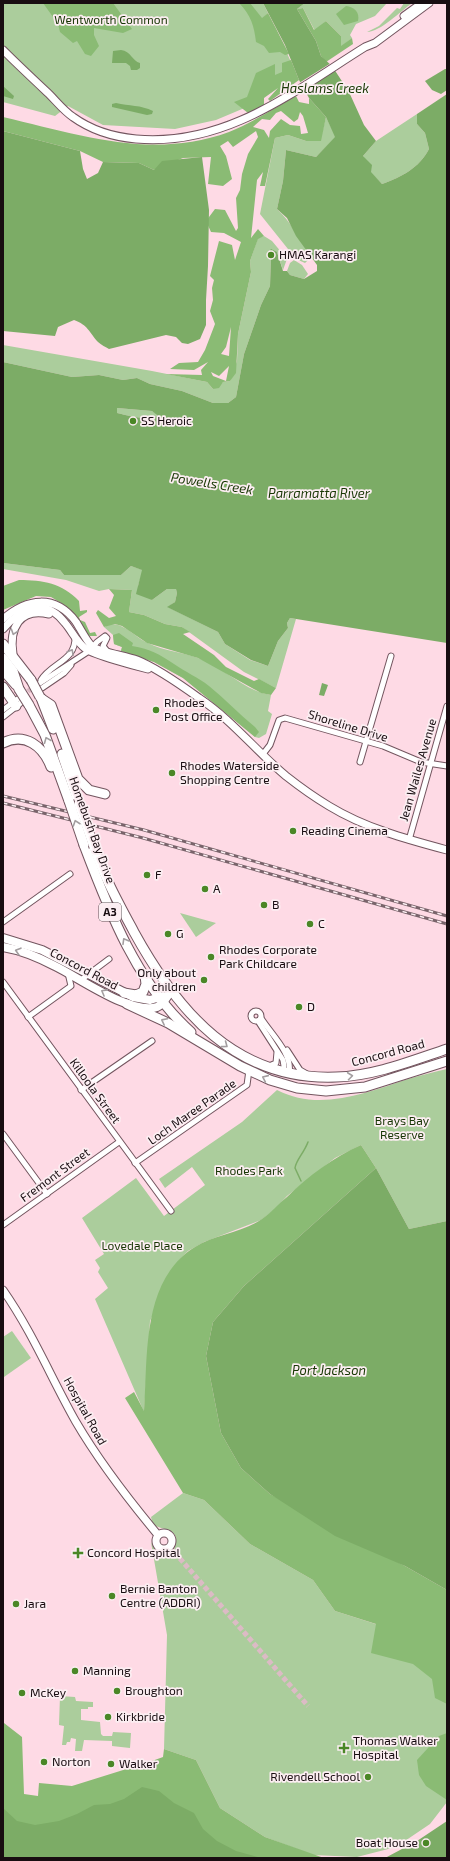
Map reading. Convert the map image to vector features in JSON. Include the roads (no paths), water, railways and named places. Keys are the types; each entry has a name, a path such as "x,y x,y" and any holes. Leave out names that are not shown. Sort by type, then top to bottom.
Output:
{"highway":[{"name":"Homebush Bay Drive","path":"3,644 13,654 39,689 94,847 114,896 141,944 171,991"},
{"path":"3,658 13,671 20,700"},
{"name":"Homebush Bay Drive","path":"3,670 20,700 45,735 84,845 112,917 161,1001 177,1020 210,1049"},
{"path":"3,687 20,700"},
{"path":"39,689 51,705 78,779 84,786 105,794"},
{"path":"3,743 18,739 30,741 41,749 48,760 55,778 65,790"},
{"path":"124,993 136,995 143,992 146,984 145,975"},
{"name":"Concord Road","path":"171,991 186,1010 212,1035 238,1053 266,1067 286,1073 341,1077 371,1072 447,1049"},
{"path":"127,1004 168,1023 210,1049"},
{"name":"Concord Road","path":"210,1049 248,1070 282,1084 298,1088 326,1091 372,1085 447,1061"},
{"path":"282,1084 286,1073"}],"main road":[{"name":"Concord Road","path":"4,937 42,950 124,993 142,1000 161,1001"},
{"name":"Concord Road","path":"3,947 33,956 135,1007 150,1008 161,1001"},
{"path":"161,1001 171,991"}],"street":[{"path":"3,50 73,117 102,132 127,138 162,140 220,130 252,117 365,47 422,3"},
{"path":"365,47 375,43 429,3"},
{"path":"4,618 18,607 28,604 40,602 52,604 69,614 91,649"},
{"path":"3,628 26,610 37,608 46,609 55,613 68,626 82,645 158,672"},
{"path":"13,654 12,633 17,624 26,616 35,613 47,614 59,619 68,626"},
{"path":"39,689 60,668 73,662 91,649 96,642 106,636 107,638 103,646 107,651"},
{"path":"39,689 44,676 68,658 74,648 75,637"},
{"path":"91,649 107,651 136,660 184,688 216,710 286,776 329,806 356,820 409,840 447,850"},
{"path":"360,762 391,656"},
{"path":"3,710 20,700"},
{"path":"3,717 20,700"},
{"name":"Jean Wailes Avenue","path":"409,840 447,706"},
{"name":"Shoreline Drive","path":"263,754 270,745 279,720 285,718 366,741 430,764 447,766"},
{"path":"3,922 70,874"},
{"path":"81,980 109,959"},
{"path":"28,1017 71,986 68,973"},
{"name":"Killoola Street","path":"3,982 171,1211"},
{"path":"286,1073 284,1064 259,1020 284,1046 302,1072 312,1076"},
{"path":"272,1035 287,1057 290,1065 286,1073"},
{"path":"81,1090 152,1041"},
{"path":"266,1067 276,1063 277,1052"},
{"name":"Loch Maree Parade","path":"135,1163 247,1085 248,1070"},
{"path":"3,1134 47,1194"},
{"name":"Fremont Street","path":"3,1225 119,1142"},
{"name":"Hospital Road","path":"3,1290 34,1338 76,1422 97,1456 118,1487 158,1536"}],"water":[{"name":"Parramatta River","path":"263,3 305,3 297,9 316,41 321,56 332,66 349,92 364,125 376,141 363,156 372,165 371,172 382,184 403,175 415,167 425,156 429,149 425,133 417,124 417,114 447,94 447,643 290,618 287,623 288,628 278,641 268,666 251,660 225,644 218,632 167,607 175,602 177,593 176,589 167,589 152,600 136,594 142,570 131,566 121,575 64,575 60,570 3,563 3,362 72,377 99,375 123,380 137,378 150,384 182,391 213,403 228,403 236,397 244,354 261,305 270,286 271,257 269,252 271,249 277,252 283,271 287,271 290,275 304,279 317,271 317,265 296,236 287,218 277,209 283,181 286,150 316,157 335,137 326,117 309,98 299,80 285,45","holes":["117,408 152,411 157,415 156,417 142,418 117,413"]},
{"path":"121,50 127,52 140,63 140,68 137,70 131,70 130,66 126,63 112,63 113,51"},
{"path":"447,69 447,90 441,94 432,90 425,81"},
{"path":"3,86 14,96 13,99 3,96"},
{"path":"116,103 153,111 152,114 147,115 112,107 112,104"},
{"path":"3,131 80,151 83,169 87,179 98,173 103,162 139,163 154,170 162,161 202,157 209,210 206,325 200,339 188,344 182,343 176,337 166,335 109,349 98,342 79,322 74,320 58,327 55,336 3,331"},
{"path":"322,683 328,685 324,696 319,695"},
{"name":"Port Jackson","path":"376,1168 409,1229 447,1221 447,1590 405,1566 335,1536 270,1494 241,1468 221,1433 206,1356 213,1322 244,1286"},
{"path":"142,1787 159,1791 174,1803 194,1813 203,1829 217,1841 236,1851 261,1858 3,1858 3,1808 17,1821 35,1825 59,1821 94,1805 110,1804 124,1799"},
{"path":"447,1821 447,1858 385,1858 417,1841"}],"waterway":[{"path":"301,1181 295,1168 308,1142"}],"tunnel":[{"path":"22,696 36,685"},
{"path":"170,1547 308,1706"}],"railway":[{"path":"3,796 144,830 447,916"},
{"path":"3,803 143,838 447,924"}],"place":[{"name":"HMAS Karangi","path":"271,255"},
{"name":"SS Heroic","path":"133,421"},
{"name":"Rhodes Post Office","path":"156,710"},
{"name":"Rhodes Waterside Shopping Centre","path":"172,773"},
{"name":"Reading Cinema","path":"293,831"},
{"name":"F","path":"147,875"},
{"name":"A","path":"205,889"},
{"name":"B","path":"264,905"},
{"name":"C","path":"310,924"},
{"name":"G","path":"168,934"},
{"name":"Rhodes Corporate Park Childcare","path":"211,957"},
{"name":"Only about children","path":"204,980"},
{"name":"D","path":"299,1007"},
{"name":"Concord Hospital","path":"78,1553"},
{"name":"Bernie Banton Centre (ADDRI)","path":"112,1596"},
{"name":"Jara","path":"16,1604"},
{"name":"Manning","path":"75,1671"},
{"name":"Broughton","path":"117,1691"},
{"name":"McKey","path":"22,1693"},
{"name":"Kirkbride","path":"108,1717"},
{"name":"Thomas Walker Hospital","path":"344,1748"},
{"name":"Norton","path":"44,1762"},
{"name":"Walker","path":"111,1764"},
{"name":"Rivendell School","path":"368,1777"},
{"name":"Boat House","path":"426,1843"}],"park label":[{"name":"Wentworth Common","path":"111,20"},
{"name":"Brays Bay Reserve","path":"402,1128"},
{"name":"Rhodes Park","path":"249,1171"},
{"name":"Lovedale Place","path":"142,1246"}],"water label":[{"name":"Haslams Creek","path":"325,88"},
{"name":"Powells Creek","path":"212,483"}]}
